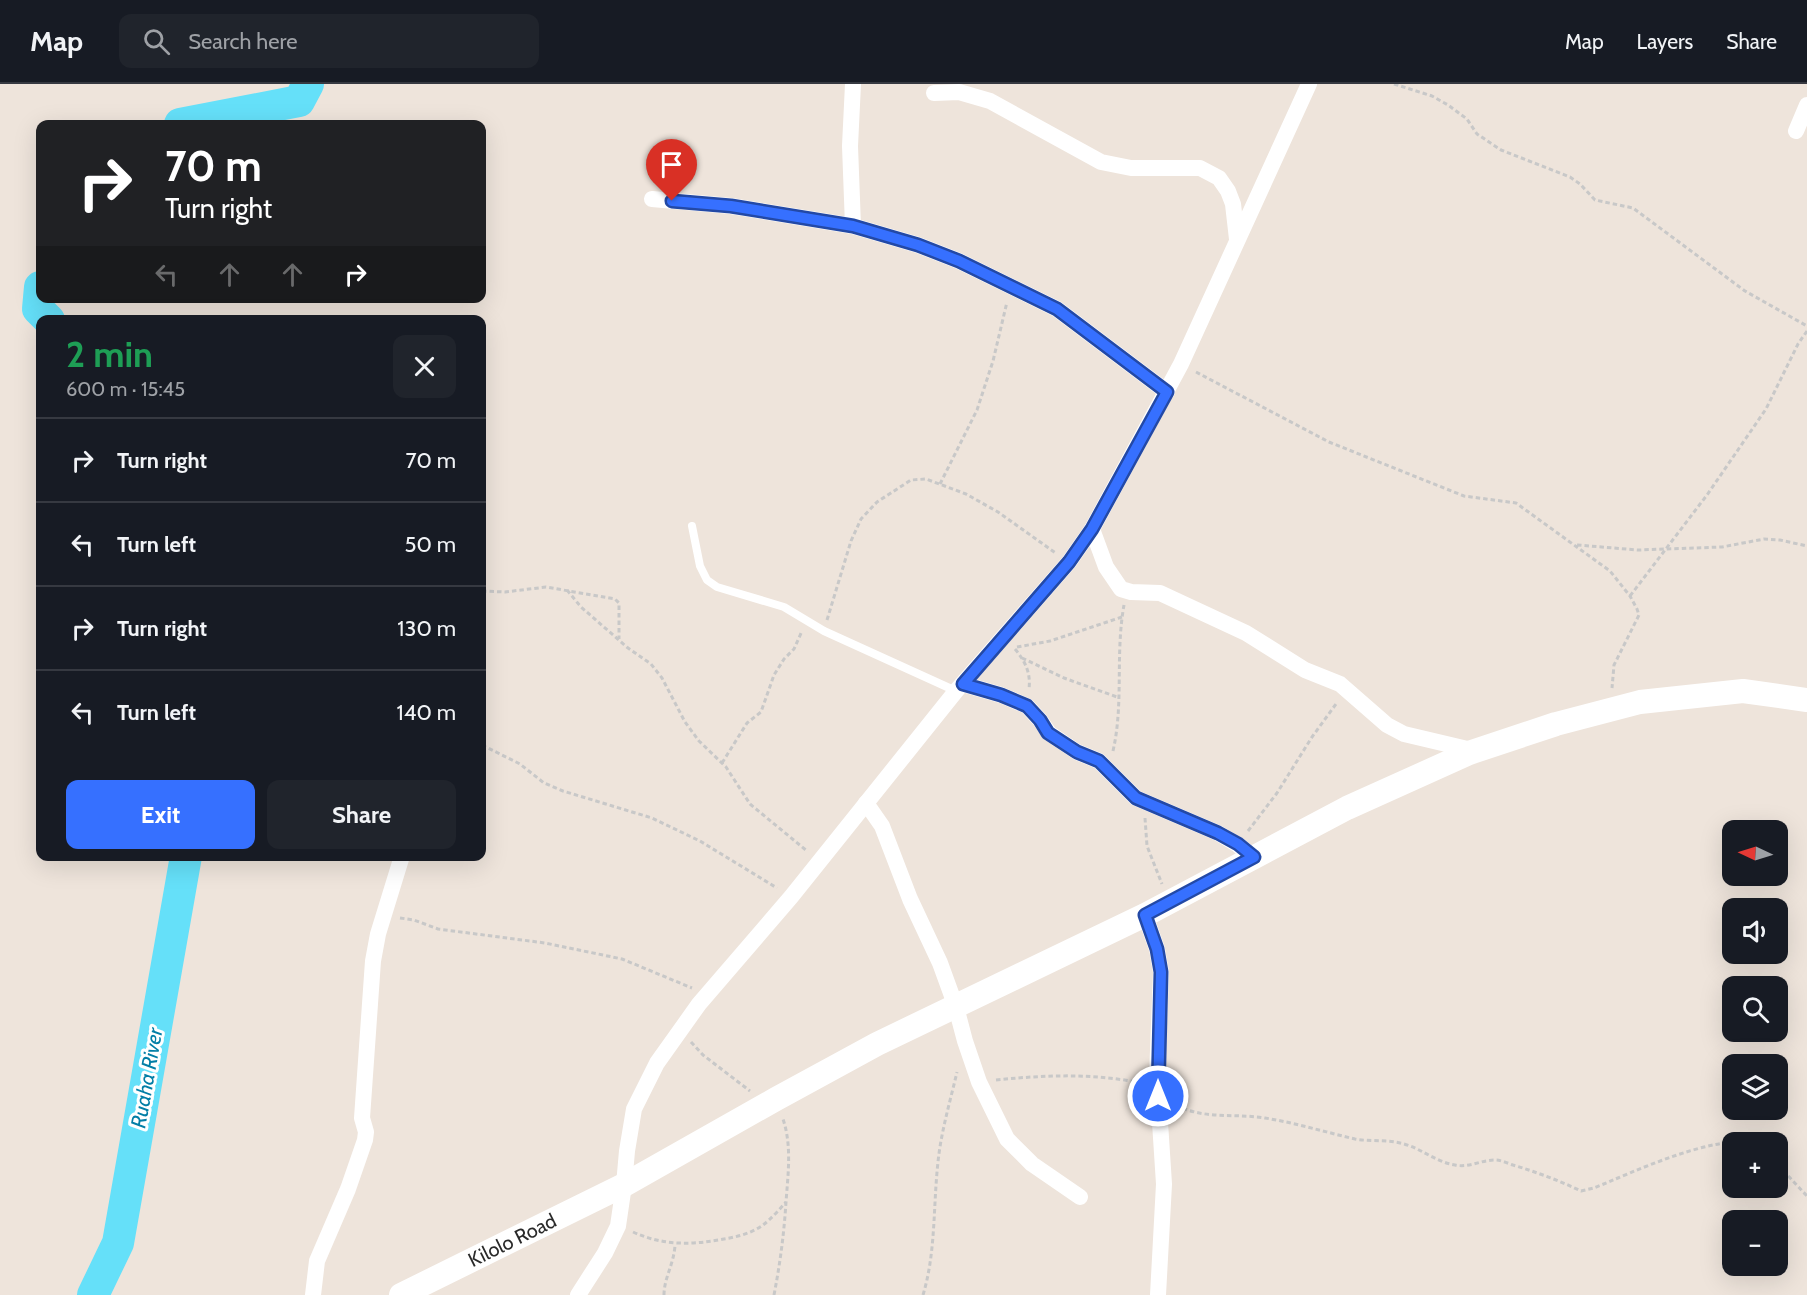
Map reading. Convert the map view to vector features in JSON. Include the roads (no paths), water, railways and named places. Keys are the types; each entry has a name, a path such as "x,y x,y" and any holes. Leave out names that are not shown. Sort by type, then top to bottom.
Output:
{"main road":[{"name":"Kilolo Road","path":"401,1295 624,1185 877,1044 1170,902 1246,851 1476,751 1556,724 1640,702 1743,691 1807,700"}],"street":[{"path":"853,84 850,146 853,226"},
{"path":"578,1295 605,1253 618,1226 634,1109 657,1064 707,994 791,897 960,687 1069,562 1092,529 1181,364 1309,84"},
{"path":"934,93 959,93 990,101 1101,162 1131,168 1200,168 1219,178 1228,191 1233,204 1237,240"},
{"path":"1796,131 1807,105"},
{"path":"652,199 731,206 853,226 918,245 959,261 1057,309 1167,392"},
{"path":"1092,529 1106,567 1121,589 1160,593 1262,641 1287,660 1305,670 1328,678 1348,690 1387,725 1415,737 1476,751"},
{"path":"960,687 1001,695 1027,706 1048,733 1077,752 1099,761 1128,791 1145,802 1218,833 1246,851"},
{"path":"866,803 882,826 902,880 940,963 956,1006 979,1082 1007,1139 1032,1164 1080,1197"},
{"path":"313,1295 317,1261 348,1189 366,1132 362,1118 373,961 383,917 400,861"},
{"path":"1145,915 1157,949 1161,972 1158,1091 1164,1184 1158,1295"}],"lane":[{"path":"692,526 700,566 707,580 717,587 784,607 824,631 960,687"}],"waterway":[{"name":"Ruaha River","path":"201,120 299,101 308,84"},
{"name":"Ruaha River","path":"39,303 38,309 44,315"},
{"name":"Ruaha River","path":"93,1295 118,1243 185,861"}]}
